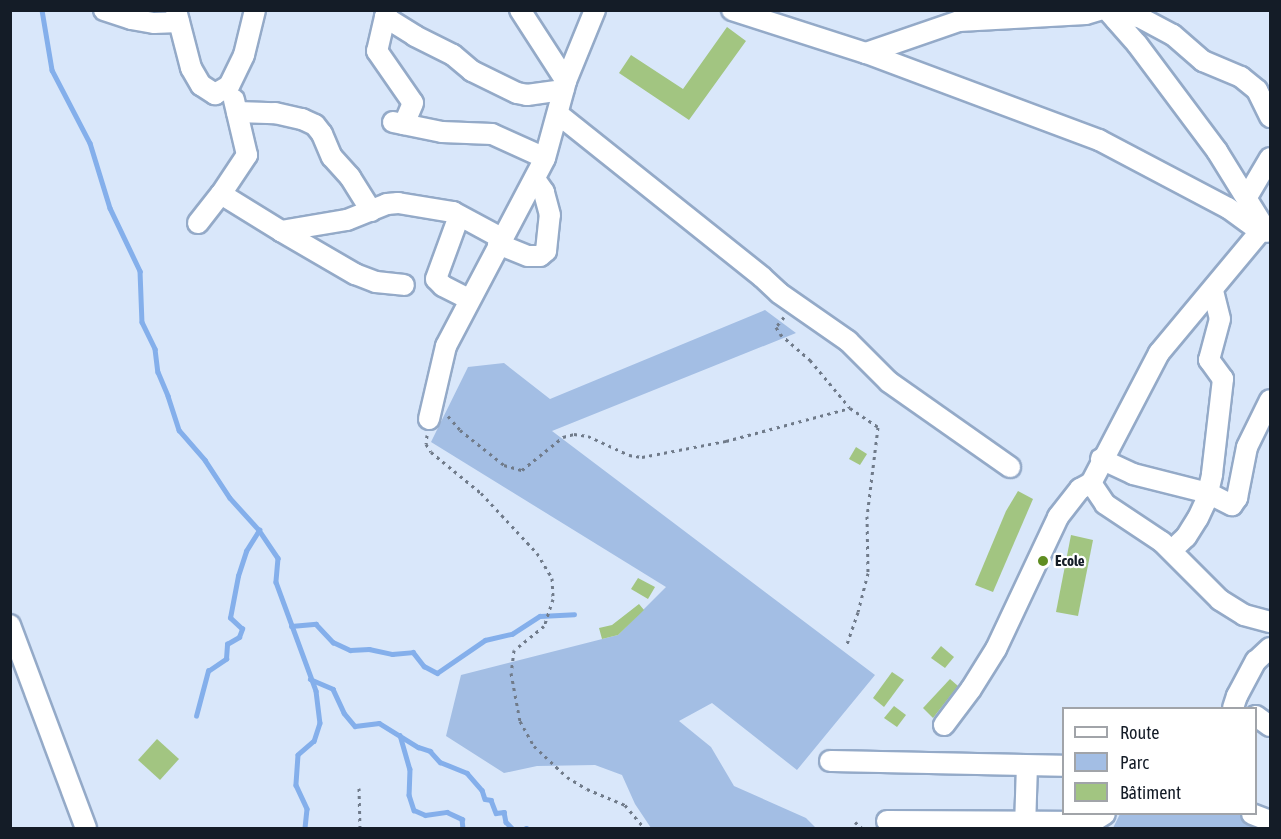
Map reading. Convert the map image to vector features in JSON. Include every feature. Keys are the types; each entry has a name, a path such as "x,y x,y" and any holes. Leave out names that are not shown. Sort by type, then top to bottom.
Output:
{"street":[{"path":"104,10 130,20 154,23 178,16 187,59 201,85 215,94 229,86 244,55 255,10"},
{"path":"520,10 565,85"},
{"path":"732,10 866,53 1099,140 1228,208 1265,232"},
{"path":"429,419 436,400 446,346 499,241 545,158 565,85 594,11"},
{"path":"545,158 492,134 442,132 399,123 413,103 377,51 386,14 457,57 472,71 517,93 527,95 565,85"},
{"path":"866,53 958,21 1086,14 1139,17 1173,35 1203,61 1241,77 1257,90 1270,117"},
{"path":"1108,14 1185,109 1247,197 1265,232"},
{"path":"198,223 247,155 229,86"},
{"path":"237,112 275,113 302,119 315,125 322,134 332,157 350,177 371,211"},
{"path":"558,114 794,304 848,341 889,382 1010,467"},
{"path":"1247,197 1270,158"},
{"path":"281,231 347,220 398,203 423,205 459,216 499,241 528,255 540,256 546,251 550,215 544,192 535,179"},
{"path":"221,194 355,274 376,282 404,285"},
{"path":"459,216 436,279 443,286 469,299"},
{"path":"944,724 971,689 996,649 1058,517 1080,489 1091,483 1101,459 1159,353 1171,335 1265,232"},
{"path":"1172,550 1191,530 1208,493 1223,385 1221,375 1209,360 1220,319 1213,290"},
{"path":"1101,459 1133,474 1208,493 1227,504 1235,503 1247,447 1270,400"},
{"path":"1091,483 1100,499 1115,513 1172,550 1220,600 1244,615 1270,622"},
{"path":"12,631 86,828"},
{"path":"1238,706 1257,661 1270,648"},
{"path":"1257,717 1270,726"},
{"path":"830,761 1062,766"},
{"path":"1025,825 1027,766"},
{"path":"887,820 1025,825 1092,822 1102,815"}],"path":[{"path":"794,304 776,327 810,360 850,408 878,428 867,516 868,573 846,646"},
{"path":"436,400 460,430 504,465 522,470 563,437 574,434 588,436 629,455 642,457 726,441 850,408"},
{"path":"429,419 426,444 481,493 537,553 552,578 553,599 544,626 514,650 511,673 520,721 534,746 567,777 587,789 624,805 644,828"},
{"path":"358,788 360,828"},
{"path":"855,822 862,828"}],"green space":[{"path":"765,310 796,333 552,431 875,675 797,770 712,703 679,721 711,747 734,786 806,818 816,828 651,828 635,804 622,775 595,765 537,766 504,773 446,736 461,675 618,635 666,587 431,442 468,367 504,363 550,399"},
{"path":"1120,815 1242,815 1270,826 1270,828 1113,828"}],"building":[{"path":"727,27 746,41 689,120 619,73 631,55 683,89"},
{"path":"856,447 867,454 860,465 849,459"},
{"path":"1018,491 1033,499 993,592 975,585 1006,511"},
{"path":"1071,535 1093,540 1078,616 1056,612"},
{"path":"638,578 655,587 648,599 631,589"},
{"path":"639,604 644,610 618,635 602,639 599,628 612,625"},
{"path":"941,646 954,657 945,668 931,658"},
{"path":"892,672 904,680 884,707 873,698"},
{"path":"950,679 958,686 933,718 923,708"},
{"path":"894,706 906,715 897,727 884,718"},
{"path":"157,739 179,759 160,780 138,760"}],"waterway":[{"path":"42,10 52,70 90,143 110,208 140,271 142,322 155,349 158,372 179,430 205,460 230,498 259,530 278,558 276,582 316,691 320,723 314,741 298,755 296,785 307,809 305,828"},
{"path":"196,716 208,671 226,659 227,644 239,637 242,629 230,618 238,576 246,551 259,530"},
{"path":"291,626 316,624 333,642 350,650 369,649 392,654 413,652 424,666 437,673 485,640 512,634 540,616 574,614"},
{"path":"310,679 333,689 344,713 355,726 379,723 418,747 430,751 440,762 467,773 482,790 485,799 491,800 496,813 504,812 506,822 512,828"},
{"path":"400,735 410,769 409,795 414,810 425,815 447,812 462,819 463,828"}],"place":[{"name":"Ecole","path":"1043,561"}]}
